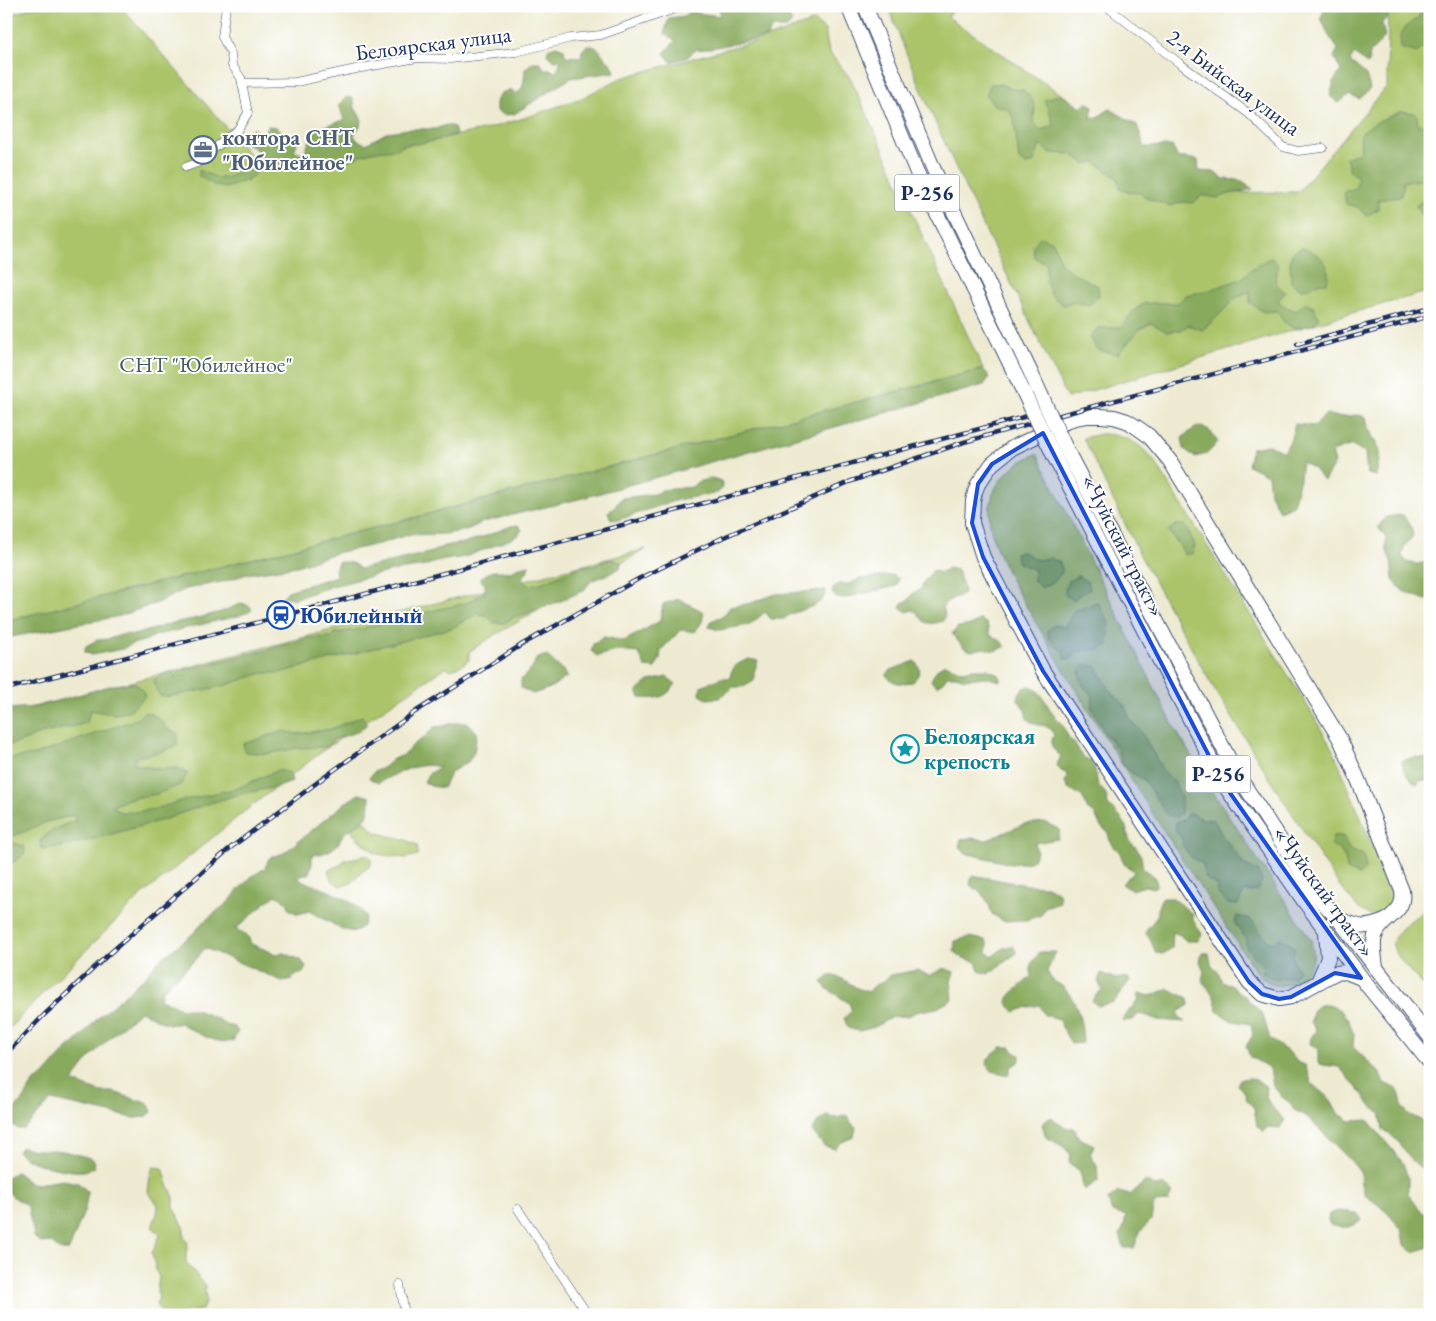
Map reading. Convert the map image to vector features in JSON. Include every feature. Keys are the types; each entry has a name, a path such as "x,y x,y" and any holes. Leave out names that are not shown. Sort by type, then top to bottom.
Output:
{"highway":[{"name":"«Чуйский тракт»","path":"848,6 918,175 1054,456 1223,783 1326,931 1361,978 1430,1063"},
{"name":"«Чуйский тракт»","path":"865,6 934,170 1066,449 1237,774 1316,895 1338,919 1430,1037"},
{"path":"1361,978 1346,972 1339,972 1291,998 1279,999 1262,994 1249,982 1043,671 983,558 972,523 975,492 986,471 999,457 1012,448 1074,418 1087,416 1114,417 1127,421 1149,436 1170,461 1340,739 1357,777 1404,899 1396,912 1377,933 1374,953 1376,968"},
{"path":"1338,919 1363,927 1386,921"},
{"path":"1318,982 1328,958 1326,931"}],"street":[{"path":"186,167 197,163 238,129 248,113 241,78 232,65 231,54 222,38 226,6"},
{"name":"Белоярская улица","path":"242,83 296,82 417,58 450,59 516,52 571,38 601,35 683,6"},
{"name":"2-я Бийская улица","path":"1106,6 1178,63 1248,113 1283,147 1298,151 1323,148"},
{"path":"518,1210 588,1315"},
{"path":"400,1285 405,1315"}],"highlighted area":[{"path":"1043,433 1223,783 1361,978 1335,973 1291,997 1279,999 1262,994 1249,982 1043,671 983,557 972,523 978,484 992,464"}],"green space":[{"name":"СНТ \"Юбилейное\"","path":"35,6 120,6 266,173 483,130 582,98 621,78 770,37 814,21 825,30 829,52 851,79 983,369 417,517 6,621 6,17"},
{"path":"721,6 789,6 786,12 792,22 787,28 772,28 767,37 695,50 688,57 671,62 664,53 675,41 664,33 669,18 684,16 689,12 719,16"},
{"path":"888,6 954,6 948,17 1205,193 1298,192 1387,86 1388,6 1430,6 1430,291 1067,398 950,155"},
{"path":"1325,6 1396,6 1382,23 1385,37 1370,53 1368,65 1354,54 1350,61 1366,75 1370,89 1360,99 1349,95 1338,103 1330,96 1334,81 1341,71 1334,57 1338,49 1329,36 1321,18"},
{"path":"1426,6 1430,6 1429,37 1417,53 1401,48 1400,36 1405,27 1418,19 1421,10"},
{"path":"587,45 599,49 614,67 615,72 571,78 514,114 504,115 496,111 496,101 501,93 510,90 516,94 519,92 524,83 525,69 533,62 540,62 544,69 550,69 556,73 561,60 554,60 547,55 548,49 556,46 564,49 565,56 581,57 582,51"},
{"path":"991,84 1001,84 1012,89 1023,90 1032,99 1035,108 1033,121 1040,130 1054,126 1044,100 1061,94 1081,108 1087,102 1093,107 1090,119 1096,118 1110,109 1137,125 1145,147 1172,146 1178,158 1198,160 1199,171 1214,172 1223,179 1239,180 1253,189 1217,198 1201,195 1194,203 1183,202 1170,206 1149,199 1140,193 1121,190 1117,178 1095,162 1085,164 1072,154 1050,153 1040,145 1034,162 1026,165 1019,160 1014,119 1008,109 994,105 986,95"},
{"path":"346,97 353,98 355,108 362,120 354,135 357,140 366,144 388,132 408,129 435,129 446,125 454,127 456,134 438,140 405,144 397,149 376,151 354,159 328,162 307,169 271,171 264,165 248,180 226,188 214,185 199,176 199,170 222,178 231,176 247,167 256,166 261,161 256,149 247,144 241,137 253,128 261,135 268,126 276,127 287,135 295,136 297,143 294,152 304,154 317,129 344,120 339,104"},
{"path":"1402,111 1417,114 1418,126 1430,122 1430,185 1428,186 1421,180 1402,182 1404,188 1400,197 1378,200 1378,209 1366,216 1358,207 1346,204 1344,192 1356,188 1358,178 1349,169 1346,158 1360,152 1361,136 1367,128"},
{"path":"1423,200 1430,200 1430,228 1427,230 1416,206"},
{"path":"1040,237 1053,242 1061,264 1076,275 1098,286 1099,296 1089,305 1074,302 1063,305 1051,295 1046,281 1046,263 1034,257 1033,246"},
{"path":"1302,247 1323,260 1328,270 1327,283 1315,284 1310,288 1301,289 1291,282 1291,257 1294,252"},
{"path":"1271,258 1278,266 1276,283 1285,292 1278,301 1296,311 1305,302 1314,308 1319,318 1313,325 1293,328 1284,322 1277,311 1264,312 1250,303 1250,291 1237,297 1202,330 1188,325 1182,330 1167,332 1151,323 1139,330 1118,354 1097,350 1090,337 1098,328 1121,327 1134,310 1145,303 1178,303 1186,295 1207,291 1241,279 1255,266"},
{"path":"983,369 989,378 984,385 579,499 483,522 467,530 446,534 407,535 379,544 336,553 297,566 247,574 226,581 186,589 157,603 120,616 6,638 6,621 417,517"},
{"path":"1326,414 1339,417 1358,415 1366,417 1368,427 1380,451 1377,476 1367,474 1365,453 1352,445 1332,452 1335,463 1324,481 1314,469 1302,462 1293,505 1279,511 1270,493 1268,475 1248,465 1252,448 1268,445 1284,452 1290,441 1295,424 1314,426"},
{"path":"1197,426 1208,429 1218,442 1207,454 1195,457 1184,449 1182,438"},
{"path":"1101,434 1118,436 1131,441 1143,449 1155,462 1310,710 1334,752 1392,891 1391,904 1381,913 1370,915 1359,909 1339,885 1280,795 1209,680 1142,559 1083,438"},
{"path":"1037,454 1174,727 1209,786 1311,940 1313,959 1311,965 1302,976 1289,984 1275,985 1269,983 1255,970 1120,762 1016,589 1002,560 991,530 990,504 999,483 1006,474 1014,466"},
{"path":"712,478 721,481 723,488 717,493 677,500 618,520 611,519 608,512 615,507 621,498 655,494 662,490 692,487 697,482"},
{"path":"1403,515 1411,526 1413,536 1404,547 1402,556 1407,562 1416,564 1430,562 1430,599 1426,600 1403,591 1393,580 1391,561 1386,549 1386,538 1378,527 1386,517"},
{"path":"1176,524 1186,526 1195,545 1193,553 1184,555 1180,546 1168,531"},
{"path":"518,525 522,530 518,535 465,557 391,571 333,586 294,599 283,596 288,591 336,576 335,570 338,562 350,563 360,569 432,552 444,546 464,543"},
{"path":"646,549 493,636 469,652 469,660 462,665 451,670 446,667 328,747 240,815 141,896 6,1032 6,714"},
{"path":"1023,552 1037,560 1050,558 1060,562 1062,572 1055,581 1041,588 1034,581 1034,570 1018,563 1015,553"},
{"path":"609,559 621,562 620,568 591,581 584,590 563,600 513,617 505,623 494,623 486,615 477,614 452,628 279,673 263,673 220,687 167,697 160,696 156,690 154,679 159,676 309,638 330,637 335,633 356,630 467,603 485,592 485,584 480,580 490,572 511,572 516,568 529,565 527,573 521,579 527,585 538,584 582,566 593,566"},
{"path":"948,568 957,570 963,584 964,594 950,600 943,606 945,615 943,621 926,623 913,610 907,612 900,607 902,603 909,600 912,594 921,589 923,583 933,570 941,573"},
{"path":"893,575 899,579 896,586 845,598 838,598 832,593 834,587 839,584 849,584 859,579"},
{"path":"1078,576 1088,582 1090,590 1073,600 1064,594 1068,581"},
{"path":"826,590 820,602 795,612 784,619 771,619 765,612 750,625 719,630 709,627 711,621 723,616 730,607 751,603 776,594"},
{"path":"679,599 704,612 702,622 695,632 681,630 661,650 660,659 655,668 645,667 639,653 617,651 597,656 591,651 593,644 604,637 624,641 660,621 663,604"},
{"path":"1098,602 1110,625 1108,645 1100,649 1075,652 1071,659 1065,659 1063,650 1052,643 1047,631 1054,625 1065,627 1074,611"},
{"path":"242,603 251,607 251,611 238,616 157,635 122,649 92,655 84,652 86,646 97,640 125,634 134,635 173,623 224,611"},
{"path":"980,619 987,624 990,635 1001,641 1005,647 994,651 984,648 971,651 963,647 952,634 958,627 972,625"},
{"path":"546,655 565,672 567,677 550,688 533,694 521,688 521,679 532,669 536,659"},
{"path":"749,659 758,661 754,672 754,680 742,687 733,687 719,698 707,699 700,695 701,686 721,678 730,678 734,668"},
{"path":"915,661 920,669 913,682 895,682 886,675 891,670"},
{"path":"945,664 963,671 986,669 1000,676 1000,681 985,677 965,679 947,676 943,682 936,686 931,681 932,678 938,669"},
{"path":"1085,664 1097,667 1111,692 1124,704 1131,721 1142,733 1162,769 1175,783 1181,797 1181,813 1177,817 1167,815 1144,780 1123,765 1117,748 1105,733 1091,706 1093,696 1082,685 1079,671"},
{"path":"667,677 676,684 668,693 657,698 640,698 637,691 649,681"},
{"path":"135,683 142,689 145,696 132,709 126,712 114,714 90,710 87,723 36,735 27,740 6,746 6,709 36,707 113,685"},
{"path":"1030,686 1036,689 1043,697 1081,755 1091,760 1098,785 1106,794 1108,805 1125,824 1130,842 1136,847 1141,856 1143,869 1154,876 1157,884 1154,888 1145,886 1131,890 1122,884 1134,871 1124,864 1120,853 1109,839 1108,832 1101,827 1095,814 1087,809 1083,798 1068,789 1065,783 1066,773 1061,771 1057,765 1061,756 1052,747 1054,735 1051,730 1028,720 1024,708 1018,700 1021,691"},
{"path":"144,712 154,715 166,728 178,734 177,745 161,752 136,757 134,764 160,769 179,768 188,774 180,785 157,794 128,799 113,806 120,812 155,809 184,800 238,788 278,770 290,773 292,782 237,795 163,820 68,846 42,849 40,841 51,831 75,820 75,815 46,822 12,837 13,843 24,846 25,853 16,861 6,863 6,759 34,755 137,719"},
{"path":"362,716 367,724 360,731 332,740 328,747 298,748 266,754 245,752 243,744 284,731 297,734 331,729"},
{"path":"452,723 468,723 477,732 474,752 468,762 451,772 443,788 431,786 424,782 428,774 440,767 424,766 408,769 378,783 369,778 374,772 384,767 393,759 404,755 434,727"},
{"path":"1415,757 1430,759 1430,782 1420,780 1417,785 1405,772 1402,761"},
{"path":"359,794 370,797 370,806 366,817 343,835 338,844 332,849 312,855 309,873 297,878 334,893 352,903 366,916 363,926 355,932 344,930 309,911 298,914 290,910 287,902 276,895 236,929 248,936 251,944 276,954 284,953 301,960 306,967 303,973 296,975 292,979 282,981 205,948 162,991 160,999 181,1009 190,1009 204,1013 234,1027 238,1031 233,1041 219,1041 199,1034 180,1023 165,1023 140,1011 85,1063 73,1082 101,1092 114,1092 149,1104 152,1112 146,1117 134,1118 51,1100 24,1129 18,1129 13,1125 13,1111 26,1096 33,1082 43,1076 97,1019 145,977 157,962 230,901 251,877 265,868 269,858 284,853 345,803"},
{"path":"1187,814 1193,814 1202,819 1214,820 1223,837 1243,864 1258,871 1262,880 1258,890 1252,892 1244,891 1238,905 1228,904 1217,893 1217,885 1206,878 1203,864 1191,857 1183,846 1182,839 1175,830 1176,822 1185,819"},
{"path":"364,820 375,832 406,840 417,845 418,855 406,858 377,854 350,830"},
{"path":"1045,822 1060,830 1058,839 1035,843 1037,853 1031,862 1011,864 965,853 959,847 961,839 987,840 1024,824"},
{"path":"1333,836 1343,836 1350,850 1363,855 1366,868 1359,875 1347,870 1343,855 1331,844"},
{"path":"367,855 371,858 371,865 352,883 340,886 331,880 328,870 340,865 345,860"},
{"path":"972,875 1026,885 1047,886 1059,893 1060,902 1045,907 1041,915 1027,920 1003,921 992,914 989,904 984,897 970,885"},
{"path":"1162,898 1173,898 1192,914 1194,922 1202,934 1198,941 1186,941 1180,935 1173,932 1172,948 1163,954 1156,953 1145,932 1156,918"},
{"path":"1430,906 1430,992 1401,961 1393,947 1393,942 1403,927"},
{"path":"1237,916 1250,919 1269,942 1274,943 1279,938 1287,941 1295,948 1293,960 1299,970 1294,977 1276,980 1263,973 1262,965 1246,947 1246,938 1235,923"},
{"path":"969,937 985,940 988,944 987,952 992,957 1003,948 1013,946 1017,953 988,974 979,971 976,962 963,958 954,951 955,941"},
{"path":"1040,952 1056,952 1047,971 1054,981 1066,990 1077,1008 1081,1022 1083,1043 1071,1044 1060,1019 1044,1015 1040,1005 1014,1012 1007,1003 1011,994 1031,977 1031,964"},
{"path":"1202,953 1209,953 1211,964 1218,972 1222,981 1246,997 1263,1015 1270,1039 1291,1054 1297,1062 1305,1065 1312,1084 1331,1100 1338,1113 1350,1121 1368,1120 1403,1163 1408,1178 1408,1194 1422,1212 1430,1218 1430,1247 1413,1252 1404,1244 1401,1229 1384,1209 1365,1195 1361,1184 1360,1172 1352,1162 1306,1116 1294,1110 1289,1102 1282,1097 1273,1086 1270,1068 1250,1057 1246,1046 1253,1035 1251,1024 1232,1021 1217,1011 1214,998 1202,981 1204,971 1200,961"},
{"path":"944,968 954,972 951,981 953,999 937,1008 916,1012 908,1016 892,1017 875,1027 859,1031 848,1028 844,1018 852,1011 849,1003 826,988 822,982 831,975 868,992 891,975 918,970 929,976"},
{"path":"1101,973 1116,979 1127,977 1130,980 1114,1002 1098,1006 1092,1001 1102,990 1098,981"},
{"path":"1168,989 1188,998 1189,1005 1178,1012 1185,1022 1157,1020 1139,1014 1133,1020 1122,1021 1138,1001 1139,993 1150,996"},
{"path":"1319,1005 1332,1005 1341,1011 1349,1021 1354,1035 1353,1047 1379,1072 1384,1083 1398,1091 1402,1107 1410,1115 1427,1123 1430,1131 1430,1175 1416,1165 1397,1140 1383,1130 1380,1112 1370,1106 1339,1067 1318,1063 1318,1049 1310,1044 1316,1030 1311,1022 1312,1011"},
{"path":"1001,1047 1011,1047 1014,1052 1020,1055 1020,1061 1011,1067 1008,1075 992,1071 986,1063 991,1055"},
{"path":"1250,1078 1266,1087 1268,1101 1285,1120 1280,1128 1268,1127 1263,1132 1257,1126 1254,1108 1247,1100 1245,1093 1237,1085 1240,1079"},
{"path":"848,1115 851,1123 856,1127 854,1137 842,1142 835,1149 824,1146 812,1131 817,1123 826,1116 836,1118"},
{"path":"1051,1117 1065,1128 1074,1128 1079,1138 1094,1145 1090,1155 1097,1165 1098,1181 1084,1190 1080,1171 1069,1163 1071,1155 1064,1147 1046,1137 1042,1124"},
{"path":"22,1147 34,1150 59,1151 93,1159 95,1167 87,1171 77,1171 48,1167 22,1156 18,1151"},
{"path":"153,1167 163,1168 174,1197 174,1209 184,1227 184,1238 188,1243 186,1262 205,1285 206,1301 202,1310 183,1312 180,1315 168,1315 163,1313 156,1304 159,1298 157,1291 159,1277 152,1253 160,1235 152,1227 158,1205 148,1192"},
{"path":"17,1172 28,1182 37,1184 63,1180 78,1183 88,1192 85,1209 69,1250 59,1250 51,1242 41,1243 34,1237 28,1207 7,1189 7,1177"},
{"path":"1146,1181 1154,1186 1164,1185 1172,1192 1168,1202 1154,1203 1151,1220 1140,1232 1134,1248 1124,1248 1120,1235 1126,1216 1112,1212 1108,1200 1119,1192 1130,1195"},
{"path":"1337,1211 1357,1213 1362,1220 1355,1225 1347,1227 1330,1225 1328,1220 1329,1214"}],"railway":[{"path":"1297,344 1430,308"},
{"path":"6,1054 44,1015 110,953 229,849 323,778 415,712 523,644 640,578 724,537 849,482 964,442 1430,316"},
{"path":"6,689 1046,411"}],"place":[{"name":"контора СНТ \"Юбилейное\"","path":"203,150"},
{"name":"Юбилейный","path":"281,615"},
{"name":"Белоярская крепость","path":"905,749"}]}
